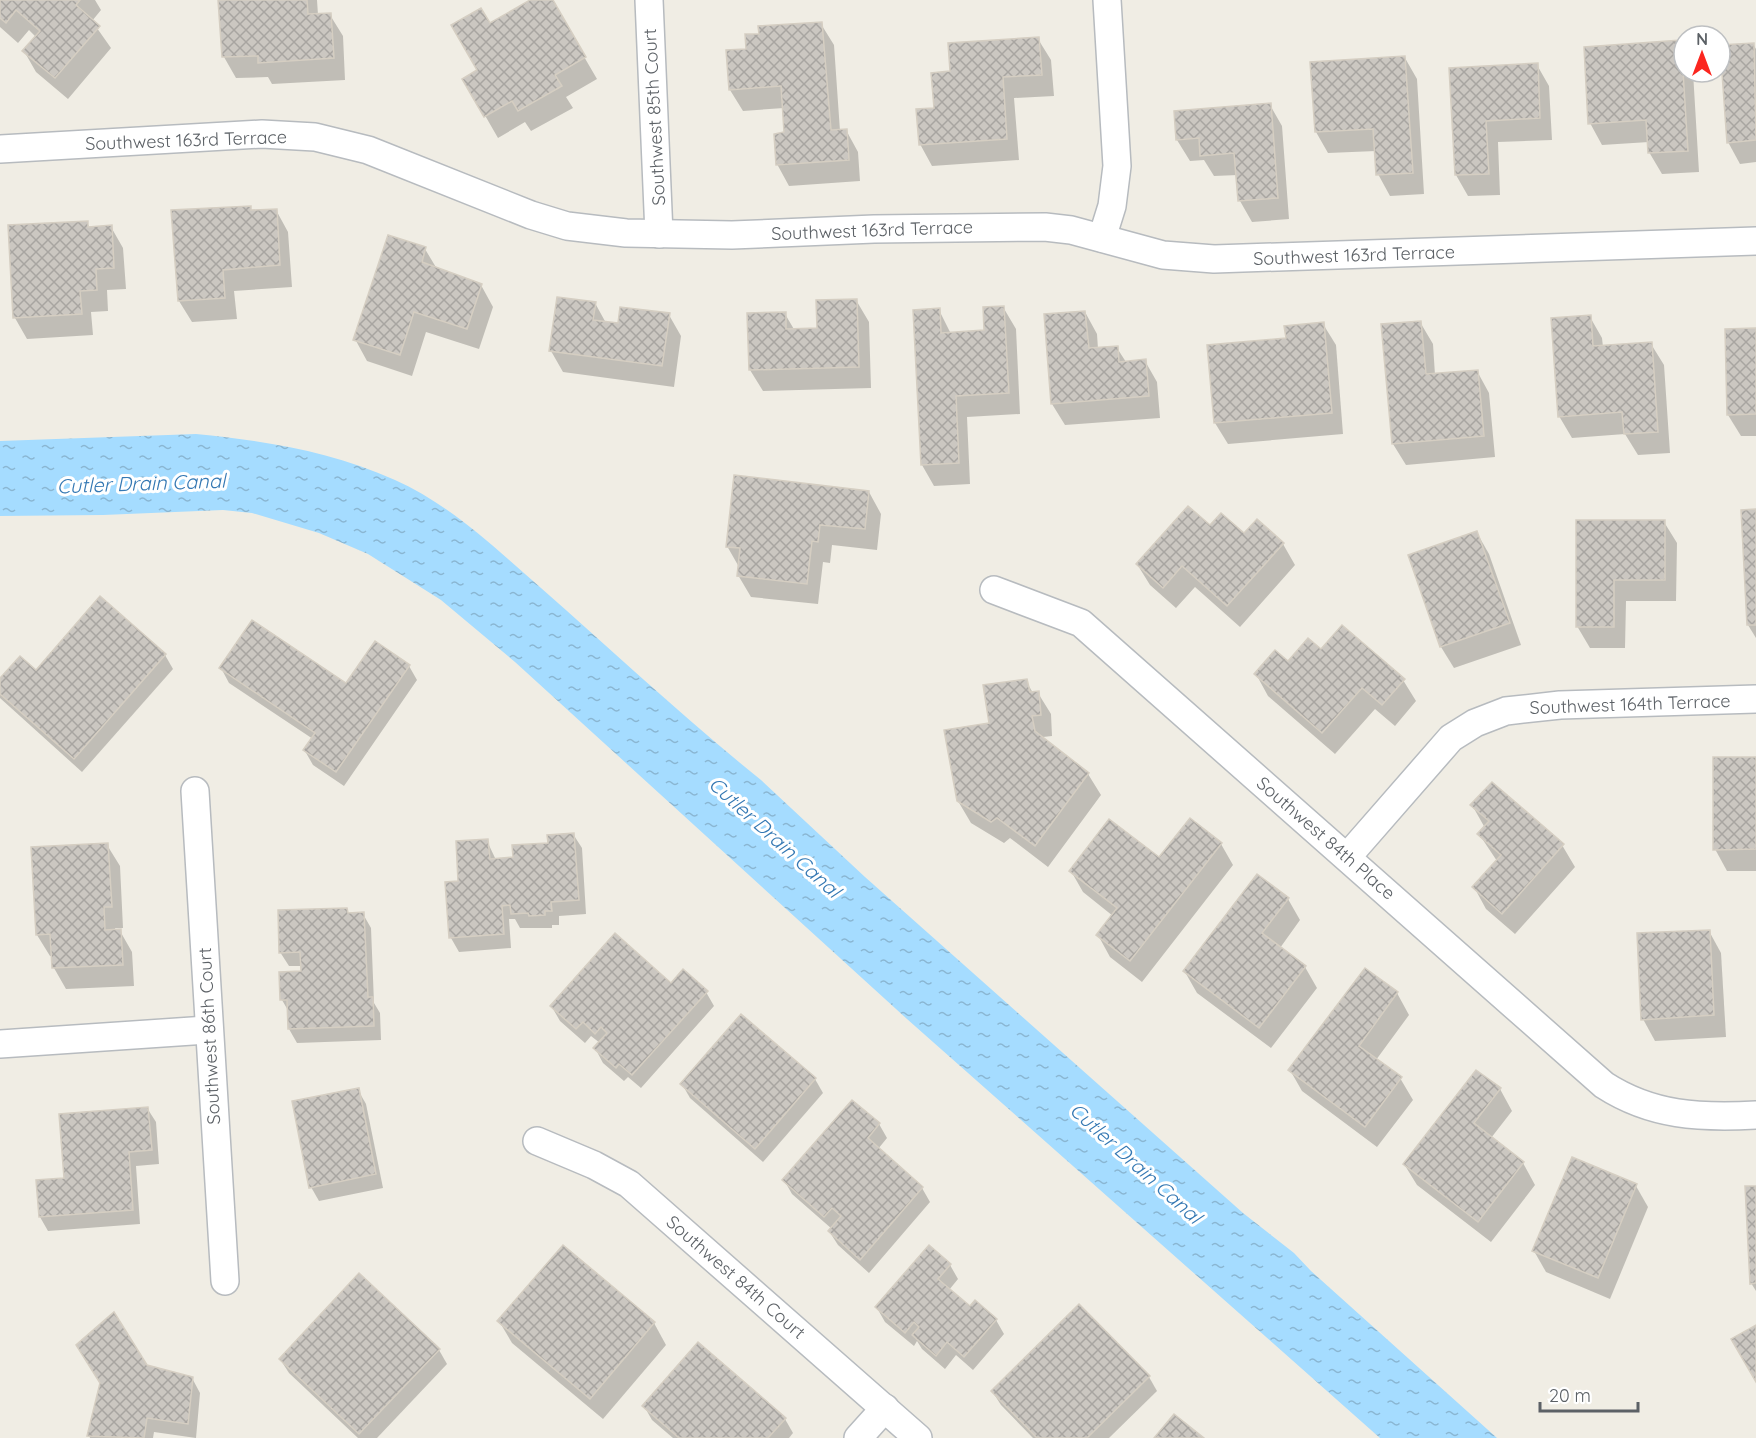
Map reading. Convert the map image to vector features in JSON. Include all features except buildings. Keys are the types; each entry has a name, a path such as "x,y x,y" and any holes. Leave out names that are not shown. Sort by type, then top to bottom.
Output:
{"street":[{"name":"Southwest 85th Court","path":"649,0 659,234"},
{"path":"1102,238 1112,206 1117,166 1107,0"},
{"name":"Southwest 163rd Terrace","path":"0,149 262,134 315,137 368,150 495,203 567,226 626,233 732,235 1016,226 1071,230 1163,255 1214,259 1756,241"},
{"name":"Southwest 84th Place","path":"994,590 1081,623 1348,856 1604,1085 1625,1099 1646,1107 1706,1117 1756,1115"},
{"name":"Southwest 164th Terrace","path":"1348,856 1451,738 1485,719 1531,706 1756,699"},
{"name":"Southwest 86th Court","path":"195,791 207,1030 225,1281"},
{"path":"0,1044 207,1030"},
{"name":"Southwest 84th Court","path":"537,1141 594,1165 629,1184 918,1438"},
{"path":"858,1438 885,1408"}],"water":[{"name":"Cutler Drain Canal","path":"196,434 298,449 371,470 415,490 472,528 761,780 865,877 1243,1213 1294,1253 1311,1271 1497,1438 1380,1438 907,1019 515,662 441,600 368,554 319,533 252,513 223,510 0,516 0,441"}]}
